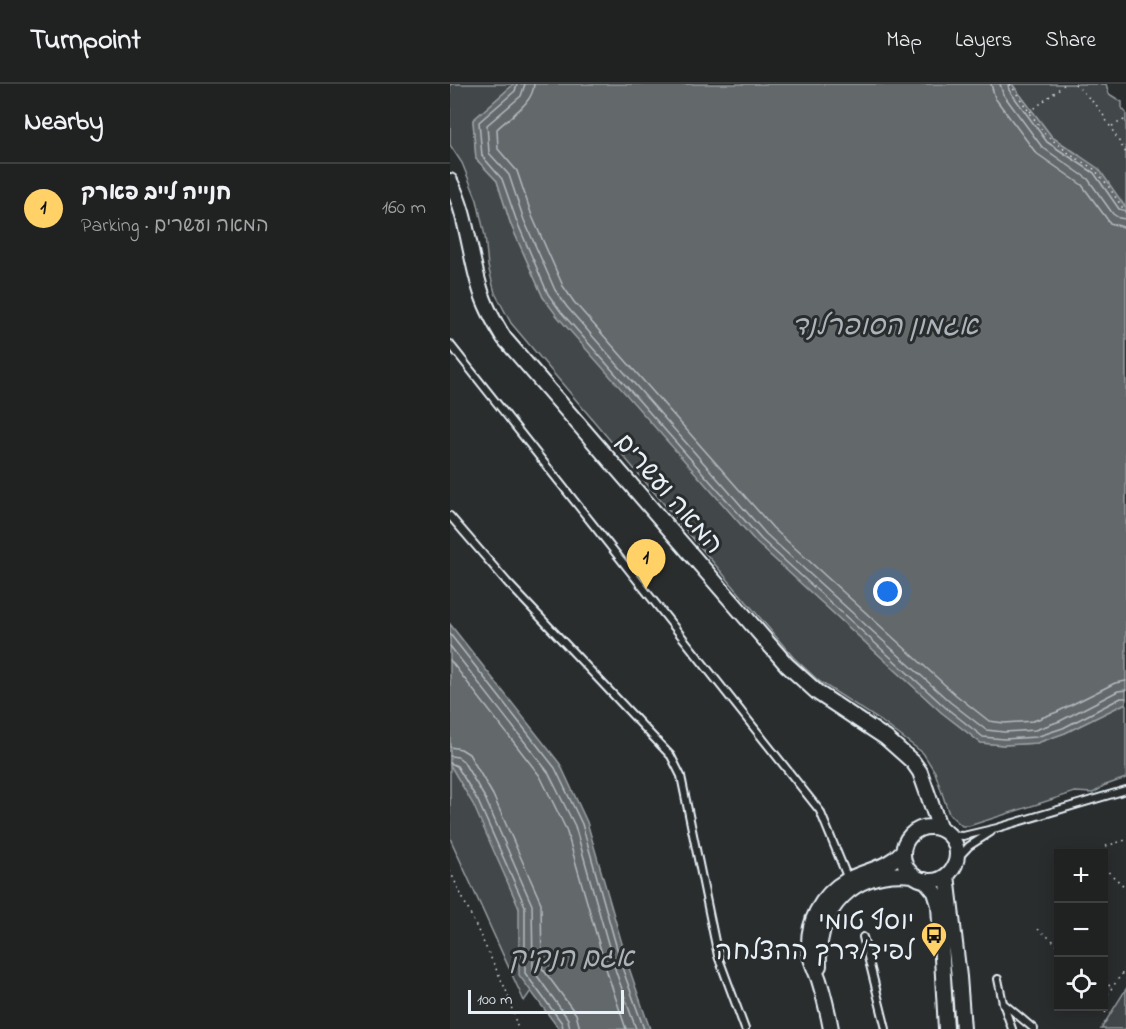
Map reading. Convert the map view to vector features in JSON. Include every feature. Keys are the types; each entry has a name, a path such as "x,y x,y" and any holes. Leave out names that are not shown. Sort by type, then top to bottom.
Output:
{"street":[{"name":"המאה ועשרים","path":"450,181 464,217 477,279 486,305 504,338 787,665 818,693 901,750 920,772 945,832"},
{"path":"926,785 924,817 917,830 906,842 903,851 905,864 934,892 939,905 946,1029"},
{"path":"819,980 818,953 821,931 833,907 844,895 882,876 902,874 936,880 947,875 953,868 956,860 954,842 945,832 925,827 917,830"},
{"path":"831,1029 819,980 810,955 809,930 818,908 837,887 848,880 887,865 903,851"},
{"path":"947,875 963,1029"}],"lane":[{"path":"450,345 820,811 848,880"},
{"path":"450,516 507,582 671,756 681,776 718,956 745,1029"},
{"path":"945,832 963,836 1126,790"},
{"path":"956,860 969,846 997,828"},
{"path":"863,937 886,1029"},
{"path":"998,979 1012,1029"},
{"path":"1003,1003 1034,1029"}],"path":[{"path":"1010,84 1044,133 1099,174 1126,213"},
{"path":"1029,112 1065,84"},
{"path":"1075,84 1099,108 1126,153"},
{"path":"1111,126 1126,119"},
{"path":"1106,846 1126,840"},
{"path":"450,871 506,990 518,1029"},
{"path":"1108,872 1126,888"},
{"path":"1038,929 1054,941"},
{"path":"1108,992 1126,968"},
{"path":"1102,1011 1110,1014"}],"shaded area":[{"path":"450,84 514,84 473,120 476,159 497,181 511,225 543,297 757,543 941,712 981,743 1004,745 1037,743 1065,733 1126,703 1126,778 1103,786 1093,793 1075,792 969,826 962,826 949,814 935,772 923,753 881,721 820,682 794,658 511,323 495,293 477,200 462,163 450,145"},
{"path":"1012,84 1106,84 1109,94 1122,102 1122,108 1126,113 1126,208 1078,154 1052,137"},
{"path":"450,742 545,971 524,1001 450,838"},
{"path":"1126,989 1126,1029 1101,1029"}],"water":[{"name":"אגמון הסופרלנד","path":"514,84 1012,84 1052,137 1099,169 1126,208 1126,703 1065,733 1037,743 1004,745 981,743 941,712 757,543 557,316 543,297 511,225 497,181 476,159 473,120"},
{"name":"אגם הנקיק","path":"450,624 560,764 587,822 629,968 650,1029 559,1029 519,975 519,908 473,804 450,765"}],"place":[{"name":"חנייה לייב פארק","path":"646,589"},
{"name":"יוסף טומי לפיד/דרך ההצלחה","path":"934,958"}]}
